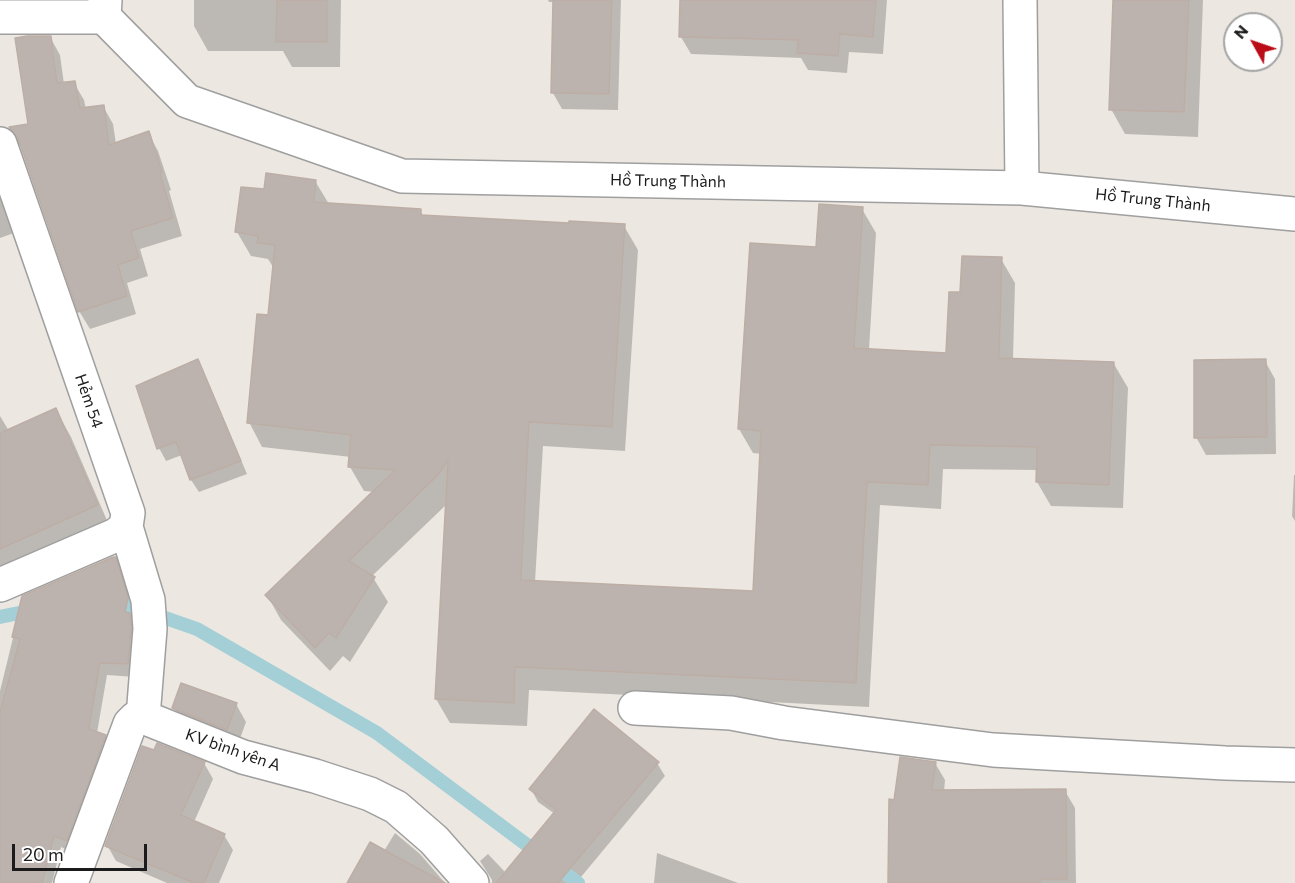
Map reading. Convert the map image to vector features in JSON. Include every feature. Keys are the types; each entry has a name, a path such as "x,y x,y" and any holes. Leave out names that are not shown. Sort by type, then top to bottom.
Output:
{"street":[{"path":"1020,0 1022,188"},
{"path":"0,17 105,9"},
{"name":"Hồ Trung Thành","path":"105,9 187,100 402,176 1022,188 1295,214"},
{"name":"Hẻm 54","path":"0,144 129,513 126,527 149,615 142,717"},
{"path":"0,585 116,535 126,527"},
{"path":"635,708 731,713 784,723 993,750 1295,765"},
{"path":"71,883 130,724 136,718 142,717"},
{"name":"KV bình yên A","path":"142,717 243,757 315,776 370,794 396,807 434,840 472,883"}],"building":[{"path":"277,0 327,0 327,42 276,42"},
{"path":"553,0 612,0 609,94 551,93"},
{"path":"680,0 876,0 873,37 840,34 838,56 797,53 798,40 679,37"},
{"path":"1113,0 1189,0 1184,112 1109,110"},
{"path":"51,36 57,83 75,81 80,108 104,105 109,145 149,131 173,218 131,231 139,258 118,265 127,296 78,312 18,138 9,127 28,124 15,38"},
{"path":"266,173 316,180 314,202 421,209 421,215 625,224 612,427 529,422 521,580 753,591 761,431 738,429 750,243 816,247 819,204 863,207 854,348 946,353 949,292 960,292 962,256 1002,257 999,358 1114,362 1109,485 1036,482 1037,447 930,445 928,485 867,482 856,683 515,667 514,703 435,699 448,460 438,475 349,561 375,577 336,638 329,633 315,648 265,595 395,470 348,467 351,435 247,423 257,314 268,315 275,245 257,243 258,236 235,232 241,187 264,189"},
{"path":"198,359 241,461 190,480 176,442 157,449 136,386"},
{"path":"1266,359 1267,437 1194,438 1194,360"},
{"path":"56,408 98,505 0,549 0,433"},
{"path":"116,557 128,598 125,612 130,613 131,629 128,664 100,663 89,729 106,735 67,841 54,836 42,883 0,883 0,712 20,639 12,637 22,596"},
{"path":"181,683 237,703 227,730 172,708"},
{"path":"594,709 659,762 558,883 496,883 556,810 529,789"},
{"path":"157,743 205,762 181,815 225,834 204,883 194,883 105,846 142,746 154,750"},
{"path":"900,757 936,762 932,790 1066,789 1067,879 1040,879 1040,883 888,883 889,799 894,800"},
{"path":"370,842 445,883 347,883"}],"waterway":[{"path":"111,599 197,629 377,733 578,883"},
{"path":"0,617 34,610"}]}
